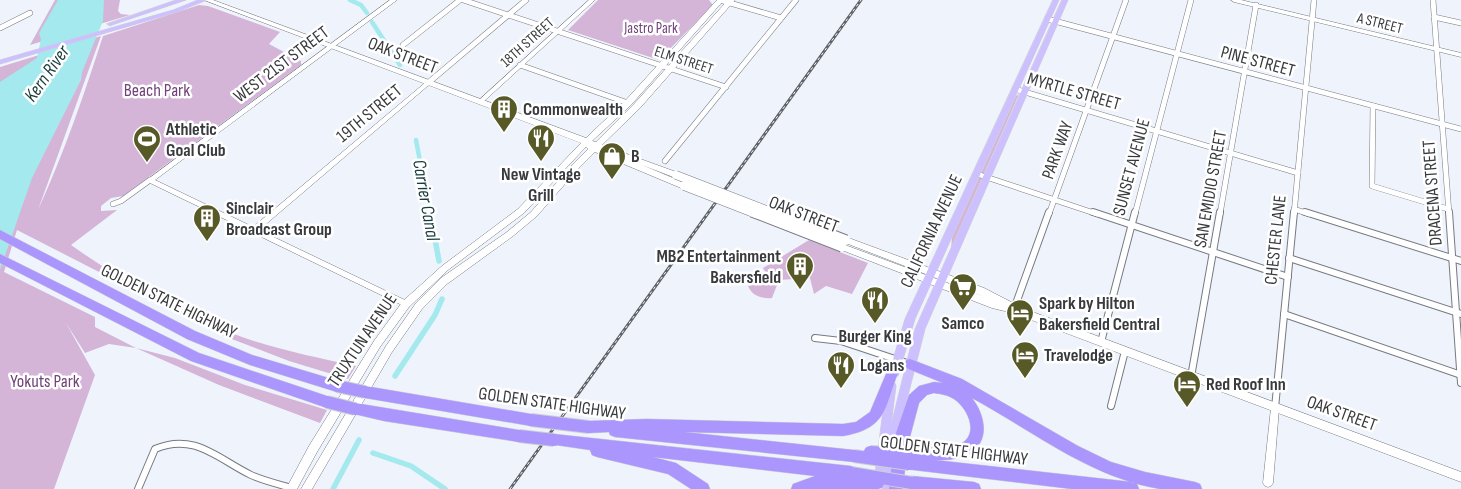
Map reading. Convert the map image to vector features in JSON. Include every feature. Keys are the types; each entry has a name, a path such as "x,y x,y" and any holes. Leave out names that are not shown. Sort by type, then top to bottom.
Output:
{"highway":[{"name":"GOLDEN STATE HIGHWAY","path":"0,234 191,335 250,360 337,386 531,420 589,427 644,430 814,452 909,459 1132,489"},
{"name":"GOLDEN STATE HIGHWAY","path":"4,260 195,357 327,402 384,415 554,440 628,454"},
{"path":"644,430 844,430 859,428 867,424 878,413 887,380 901,364 944,377 1097,462 1124,473 1195,489"},
{"path":"896,489 902,434 913,399 919,393 928,389 942,388 960,395 971,406 977,418 976,436 962,450 909,459"},
{"path":"628,454 851,478"},
{"path":"628,454 670,468 703,489"},
{"name":"GOLDEN STATE HIGHWAY","path":"851,478 974,489"},
{"path":"798,489 814,481 851,478"}],"main road":[{"path":"109,28 183,0"},
{"path":"0,57 20,53 205,0"},
{"name":"OAK STREET","path":"205,0 592,145 941,280 995,305 1014,308 1191,377 1461,477"},
{"name":"TRUXTUN AVENUE","path":"306,489 402,329 430,294 454,274 521,226 661,65 721,0"},
{"name":"CALIFORNIA AVENUE","path":"878,489 910,319 1056,0"},
{"name":"CALIFORNIA AVENUE","path":"887,489 894,437 906,381 901,364 920,329 1065,0"},
{"name":"TRUXTUN AVENUE","path":"292,489 312,449 371,352 406,304 445,268 521,212 592,145 632,112 731,1"},
{"path":"0,62 20,53"},
{"path":"454,274 454,267 503,232 521,212"},
{"path":"902,434 907,394 906,381"}],"street":[{"name":"WEST 21ST STREET","path":"113,204 122,201 394,0"},
{"name":"ELM STREET","path":"461,0 726,87"},
{"path":"403,45 461,0"},
{"name":"19TH STREET","path":"254,230 526,0"},
{"name":"18TH STREET","path":"480,102 592,0"},
{"path":"721,0 731,1 781,18"},
{"path":"665,161 796,0"},
{"name":"PARK WAY","path":"1014,308 1126,0"},
{"name":"SUNSET AVENUE","path":"1101,342 1191,0"},
{"name":"A STREET","path":"1234,0 1461,55"},
{"name":"CHESTER LANE","path":"1268,483 1314,0"},
{"name":"DRACENA STREET","path":"1432,0 1458,314 1461,383"},
{"name":"SAN EMIDIO STREET","path":"1191,377 1244,71 1252,3"},
{"path":"0,28 30,13"},
{"path":"1434,17 1461,23"},
{"name":"PINE STREET","path":"1047,19 1461,129"},
{"path":"520,65 628,103"},
{"name":"MYRTLE STREET","path":"1015,89 1298,173"},
{"path":"1373,106 1372,186 1448,209"},
{"path":"977,174 1288,277"},
{"path":"150,180 406,304"},
{"path":"1294,209 1461,261"},
{"path":"1290,258 1458,314"},
{"path":"1284,314 1461,375"},
{"path":"814,338 841,341 901,364"},
{"path":"1111,406 1125,351"},
{"path":"138,489 155,449 167,444 198,446 260,479 292,489"}],"green space":[{"path":"55,0 120,0 118,11 121,14 130,15 30,45"},
{"name":"Jastro Park","path":"598,0 709,0 713,5 659,60 568,30"},
{"path":"199,5 208,6 280,32 269,44 301,61 301,65 123,196 111,198 101,206 101,211 117,210 71,245 110,271 150,294 212,325 264,344 356,366 348,379 289,361 224,336 17,230 4,272 95,317 95,327 136,348 109,344 85,353 66,323 95,375 54,489 0,489 0,67 101,36 38,210 73,124 103,36"},
{"path":"1019,94 951,249 952,237 1016,96"},
{"path":"809,240 868,263 852,294 826,286 814,294 810,278 779,280 772,298 761,297 752,292 748,286 766,273 763,268"},
{"path":"136,348 175,358 245,385 327,410 320,423 219,385"}],"water":[{"name":"Kern River","path":"58,0 104,0 103,21 82,72 81,80 32,178 0,270 0,82 37,58 41,39 39,33"}],"waterway":[{"name":"Carrier Canal","path":"350,0 361,5 367,13"},
{"path":"372,22 400,65"},
{"name":"Carrier Canal","path":"416,140 430,214"},
{"name":"Carrier Canal","path":"430,212 439,261"},
{"name":"Carrier Canal","path":"395,376 435,315 442,299"},
{"name":"Carrier Canal","path":"333,489 359,440"},
{"path":"373,453 411,466 445,489"}],"railway":[{"path":"510,489 861,0"}],"place":[{"name":"Commonwealth","path":"504,133"},
{"name":"New Vintage Grill","path":"541,162"},
{"name":"Athletic Goal Club","path":"147,163"},
{"name":"B","path":"612,180"},
{"name":"Sinclair Broadcast Group","path":"207,242"},
{"name":"MB2 Entertainment Bakersfield","path":"800,290"},
{"name":"Samco","path":"963,311"},
{"name":"Burger King","path":"875,324"},
{"name":"Spark by Hilton Bakersfield Central","path":"1020,337"},
{"name":"Travelodge","path":"1025,379"},
{"name":"Logans","path":"841,389"},
{"name":"Red Roof Inn","path":"1187,408"}],"park label":[{"name":"Beach Park","path":"157,90"},
{"name":"Yokuts Park","path":"45,381"}]}
